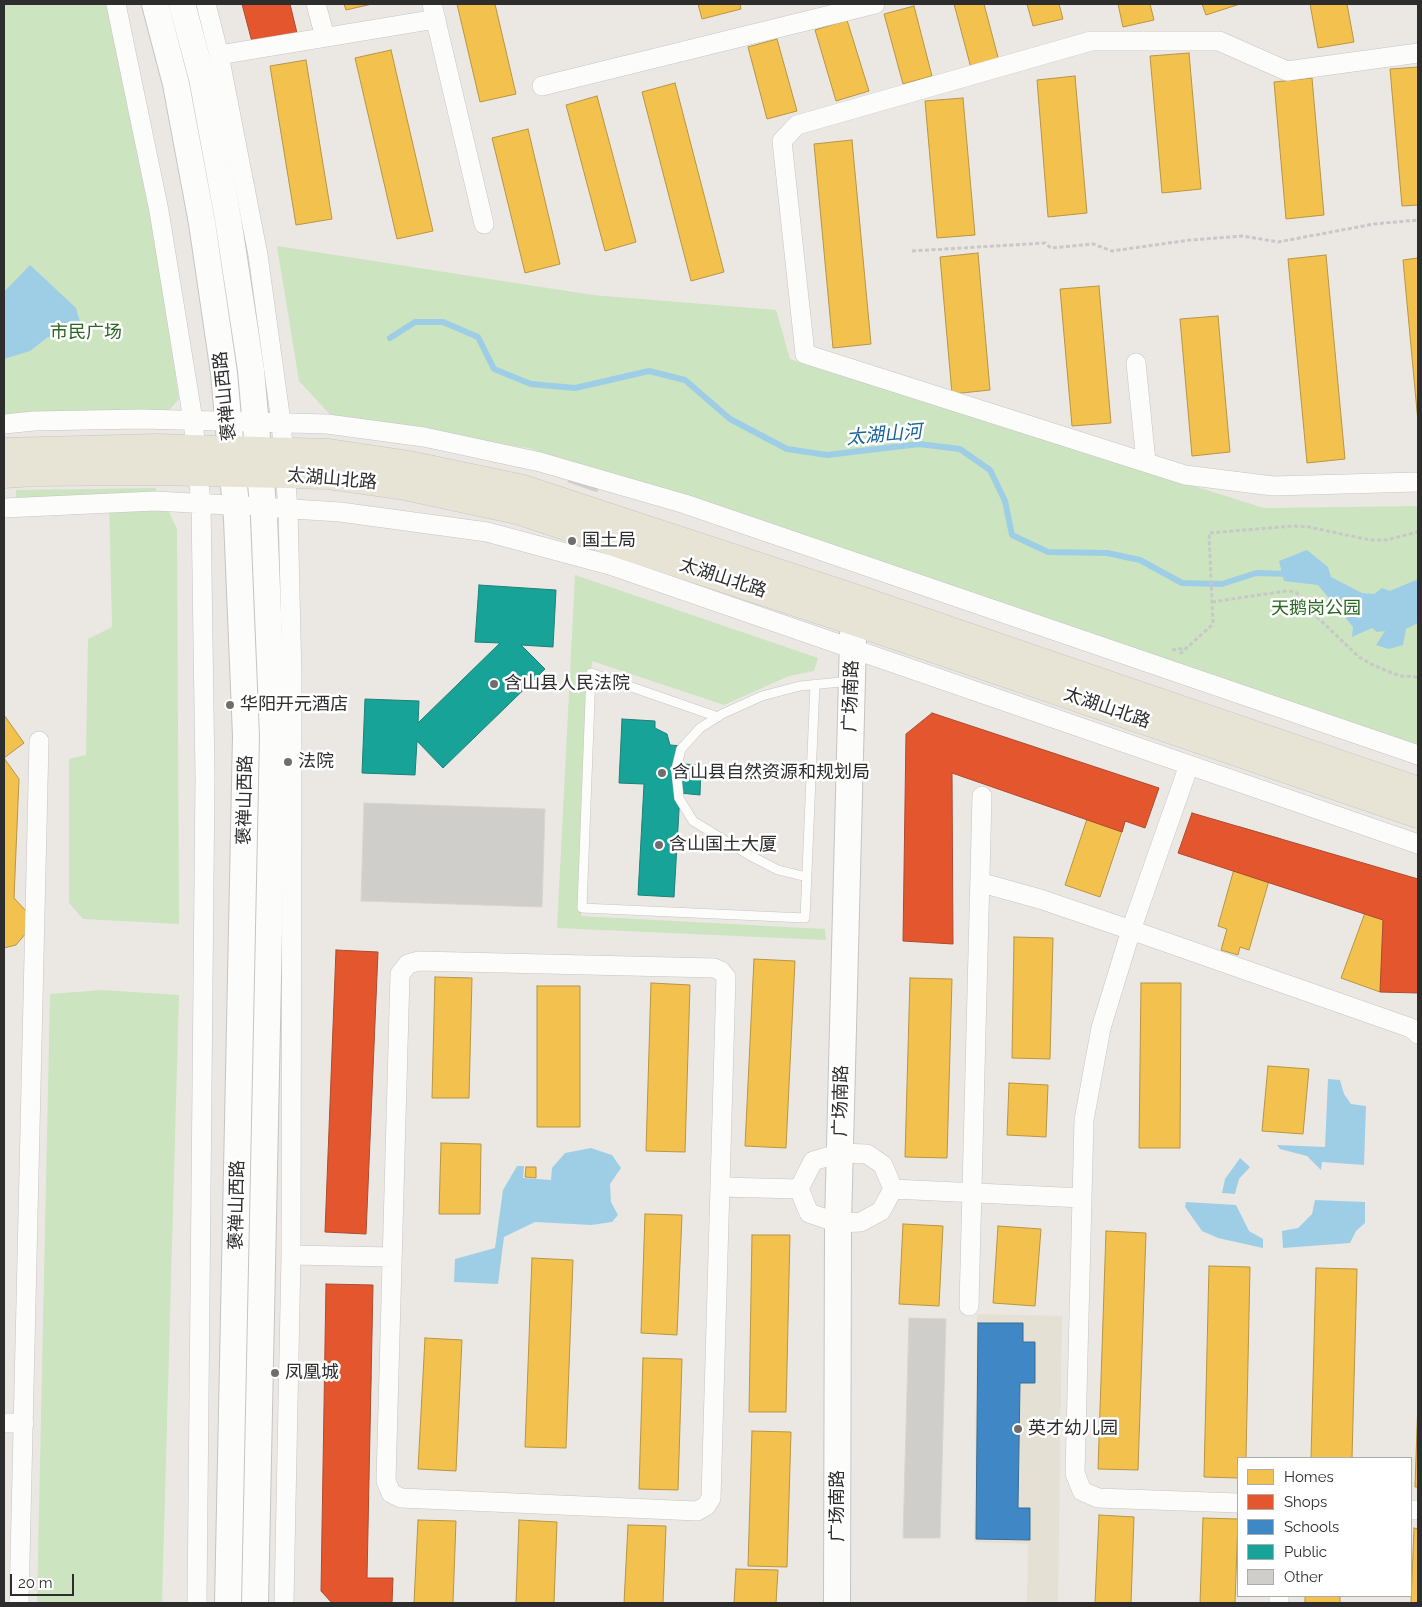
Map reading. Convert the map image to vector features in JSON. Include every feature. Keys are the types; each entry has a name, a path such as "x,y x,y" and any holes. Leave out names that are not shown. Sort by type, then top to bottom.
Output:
{"main road":[{"name":"褒禅山西路","path":"155,4 176,84 202,223 224,373 236,506 246,736 228,1603"},
{"name":"褒禅山西路","path":"182,4 202,78 228,219 251,370 256,422 272,462 276,508 255,1603"},
{"name":"太湖山北路","path":"4,452 33,450 197,460 272,462 329,453 409,465 523,488 1418,814"},
{"name":"太湖山北路","path":"4,474 197,460"},
{"name":"太湖山北路","path":"854,610 1418,791"},
{"name":"广场南路","path":"838,1603 838,1223 854,610"}],"street":[{"path":"116,4 159,210 193,420 201,504 205,787 197,1603"},
{"path":"206,4 219,55 258,256 281,422 272,462"},
{"path":"316,4 325,38"},
{"path":"542,86 875,4"},
{"path":"219,55 325,38 434,11 484,224"},
{"path":"1418,53 1287,71 1219,41 1091,41 798,125 782,141 805,354 1186,475 1273,486 1418,482"},
{"path":"1136,364 1146,462"},
{"path":"4,424 34,421 132,419 327,424 424,437 540,462 694,507 1418,755"},
{"path":"4,508 155,501 349,513 487,532 610,565 1418,844"},
{"path":"276,508 292,679 291,1254 284,1603"},
{"path":"20,1603 39,741"},
{"path":"1190,765 1131,930 1101,1028 1084,1120 1075,1473 1082,1491 1098,1498 1237,1503"},
{"path":"969,1306 982,883 982,796"},
{"path":"982,883 1040,899 1131,930 1411,1028 1418,1034"},
{"path":"419,961 714,968 721,971 726,978 711,1498 706,1506 698,1510 401,1498 391,1493 386,1481 392,1257 400,974 408,964 419,961"},
{"path":"840,1153 867,1154 883,1165 893,1189 881,1212 861,1222 838,1223 809,1213 799,1189 813,1161 840,1153"},
{"path":"720,1187 799,1189"},
{"path":"893,1189 1082,1198"},
{"path":"291,1254 392,1257"},
{"path":"4,1422 24,1424"}],"lane":[{"path":"718,717 591,673 582,908 805,918 815,684"},
{"path":"807,877 778,870 714,835 693,821 679,798 676,770 681,749 700,728 718,717 762,696 815,684 851,680"}],"path":[{"path":"912,251 1046,243 1051,248 1093,244 1112,251 1190,240 1243,236 1278,242 1374,224 1418,220"},
{"path":"1174,660 1213,624 1209,533 1293,526 1309,527 1370,540 1386,540 1418,532"},
{"path":"1212,602 1286,591 1295,592 1301,596 1315,615 1358,657 1400,676 1418,677"}],"shaded area":[{"name":"英才幼儿园","path":"977,1314 1062,1316 1058,1603 1027,1603 1028,1544 974,1542"}],"green space":[{"name":"市民广场","path":"4,4 107,4 141,139 179,399 161,419 4,419"},
{"name":"天鹅岗公园","path":"277,246 593,295 776,310 790,359 1264,508 1418,506 1418,752 528,448 335,420 299,381"},
{"path":"155,488 177,529 179,924 83,919 69,903 69,759 86,755 88,639 112,627 109,502 16,504 16,490"},
{"path":"575,575 818,658 814,671 789,676 724,705 592,661 581,916 825,929 826,940 557,928"},
{"path":"102,990 179,995 162,1603 37,1603 50,994"}],"water":[{"path":"30,265 76,308 80,322 65,336 48,337 30,351 4,359 4,292"},
{"path":"1307,550 1328,567 1331,577 1362,593 1374,594 1382,588 1390,591 1418,579 1418,623 1406,629 1403,645 1389,649 1376,645 1385,631 1377,632 1372,628 1352,637 1353,627 1318,585 1284,581 1279,561"},
{"path":"1328,1079 1340,1080 1344,1094 1351,1104 1366,1106 1364,1165 1322,1162 1321,1170 1307,1156 1280,1149 1277,1145 1325,1147"},
{"path":"591,1148 612,1155 621,1168 610,1184 611,1202 618,1215 612,1222 591,1225 535,1222 504,1237 498,1284 454,1282 455,1259 495,1248 503,1190 517,1166 524,1166 523,1178 551,1180 552,1168 565,1153"},
{"path":"1240,1158 1250,1167 1239,1179 1235,1194 1222,1193 1225,1179"},
{"path":"1315,1200 1365,1202 1365,1223 1356,1231 1350,1243 1283,1248 1282,1231 1298,1228 1312,1214"},
{"path":"1186,1202 1236,1205 1249,1231 1263,1239 1263,1248 1218,1238 1202,1231 1185,1207"}],"building: Homes":[{"path":"253,4 286,4 290,18 258,26"},
{"path":"344,4 372,4 346,10"},
{"path":"457,4 495,4 516,94 480,102"},
{"path":"698,4 740,4 741,9 702,19"},
{"path":"954,4 984,4 999,61 971,68"},
{"path":"1027,4 1059,4 1063,19 1033,26"},
{"path":"1118,4 1150,4 1154,20 1123,27"},
{"path":"1202,4 1240,4 1206,15"},
{"path":"1310,4 1347,4 1354,42 1318,48"},
{"path":"914,6 932,76 903,84 884,14"},
{"path":"847,20 869,91 836,101 815,30"},
{"path":"777,39 797,111 767,119 748,47"},
{"path":"391,50 433,231 397,239 355,58"},
{"path":"1189,53 1201,189 1162,193 1150,56"},
{"path":"306,60 332,219 296,225 270,66"},
{"path":"1418,67 1418,205 1402,206 1390,69"},
{"path":"1075,76 1087,213 1048,217 1037,80"},
{"path":"1312,78 1324,215 1286,219 1274,82"},
{"path":"675,83 724,272 691,281 642,92"},
{"path":"597,96 636,242 605,251 566,105"},
{"path":"963,98 975,235 937,238 925,101"},
{"path":"528,129 560,264 525,273 492,138"},
{"path":"852,140 871,344 833,348 814,144"},
{"path":"978,253 990,390 952,394 940,257"},
{"path":"1326,255 1345,459 1307,463 1288,259"},
{"path":"1418,258 1418,422 1403,260"},
{"path":"1099,286 1111,423 1072,426 1060,289"},
{"path":"1218,316 1230,452 1192,456 1180,319"},
{"path":"4,715 24,743 4,758"},
{"path":"4,758 19,779 14,898 27,912 27,932 16,945 4,948"},
{"path":"1101,777 1136,789 1100,897 1065,885"},
{"path":"1240,827 1281,839 1249,950 1240,947 1238,955 1221,950 1227,929 1218,926 1236,862 1240,863 1243,852 1233,849"},
{"path":"1380,872 1418,886 1380,992 1341,978"},
{"path":"1014,937 1053,938 1050,1059 1012,1058"},
{"path":"754,959 795,961 786,1148 745,1146"},
{"path":"435,977 472,978 469,1098 432,1098"},
{"path":"910,978 952,979 947,1158 905,1157"},
{"path":"651,983 690,985 685,1152 646,1151"},
{"path":"1141,983 1181,983 1180,1148 1139,1148"},
{"path":"537,986 580,986 580,1127 537,1127"},
{"path":"1268,1066 1309,1069 1303,1134 1262,1131"},
{"path":"1009,1083 1048,1085 1046,1137 1007,1135"},
{"path":"441,1143 481,1144 480,1214 439,1214"},
{"path":"526,1167 536,1167 536,1178 525,1177"},
{"path":"645,1214 682,1215 677,1335 641,1333"},
{"path":"903,1224 943,1226 939,1306 899,1304"},
{"path":"998,1226 1041,1229 1035,1306 993,1303"},
{"path":"1106,1231 1146,1233 1138,1470 1098,1469"},
{"path":"752,1235 790,1235 786,1412 749,1412"},
{"path":"532,1258 573,1260 566,1448 525,1447"},
{"path":"1209,1266 1250,1267 1246,1457 1237,1457 1237,1478 1204,1477"},
{"path":"1316,1268 1357,1269 1352,1457 1311,1457"},
{"path":"425,1338 462,1340 456,1471 418,1469"},
{"path":"643,1358 682,1359 678,1490 639,1489"},
{"path":"335,1375 371,1376 366,1541 330,1540"},
{"path":"1418,1400 1418,1487 1415,1487"},
{"path":"752,1431 791,1432 787,1567 748,1566"},
{"path":"1099,1515 1134,1517 1131,1603 1095,1603"},
{"path":"1203,1518 1237,1519 1235,1603 1200,1603"},
{"path":"418,1520 456,1521 453,1603 414,1603"},
{"path":"519,1520 557,1522 554,1603 516,1603"},
{"path":"628,1525 666,1526 663,1603 624,1603"},
{"path":"1414,1528 1418,1529 1418,1603 1411,1603"},
{"path":"736,1569 778,1570 776,1603 734,1603"},
{"path":"1305,1597 1340,1597 1340,1603 1305,1603"}],"building: Shops":[{"path":"242,4 290,4 297,33 252,42"},
{"path":"932,713 1159,788 1145,828 1125,821 1122,832 952,773 953,944 903,941 906,734"},
{"path":"1192,813 1418,879 1418,993 1380,992 1383,920 1178,853"},
{"path":"336,950 378,952 366,1234 325,1232"},
{"path":"326,1284 373,1285 367,1578 393,1578 392,1603 332,1603 321,1591"}],"building: Schools":[{"path":"978,1323 1023,1323 1023,1342 1035,1342 1035,1383 1020,1383 1018,1508 1030,1508 1030,1540 976,1539"}],"building: Public":[{"name":"含山县人民法院","path":"479,585 556,590 553,647 521,645 545,669 443,768 417,741 415,775 362,773 365,699 419,701 418,723 500,643 475,642"},
{"name":"含山国土大厦","path":"622,719 655,721 655,728 667,734 670,745 683,746 682,764 701,765 700,795 680,793 674,897 638,895 644,784 619,783"}],"building: Other":[{"path":"570,475 599,486 597,492 568,482"},
{"path":"364,803 545,809 542,907 361,901"},
{"path":"909,1318 946,1319 940,1538 903,1538"}],"waterway":[{"name":"太湖山河","path":"390,338 415,322 443,322 478,337 494,369 531,384 575,388 649,371 685,380 730,419 787,449 827,455 919,444 960,449 990,470 1005,501 1012,535 1048,552 1107,553 1140,560 1182,583 1222,584 1256,573 1291,574"}],"place":[{"name":"国土局","path":"572,541"},
{"name":"含山县人民法院","path":"494,684"},
{"name":"华阳开元酒店","path":"230,705"},
{"name":"法院","path":"288,762"},
{"name":"含山县自然资源和规划局","path":"662,773"},
{"name":"含山国土大厦","path":"659,845"},
{"name":"凤凰城","path":"275,1373"},
{"name":"英才幼儿园","path":"1018,1429"}]}
